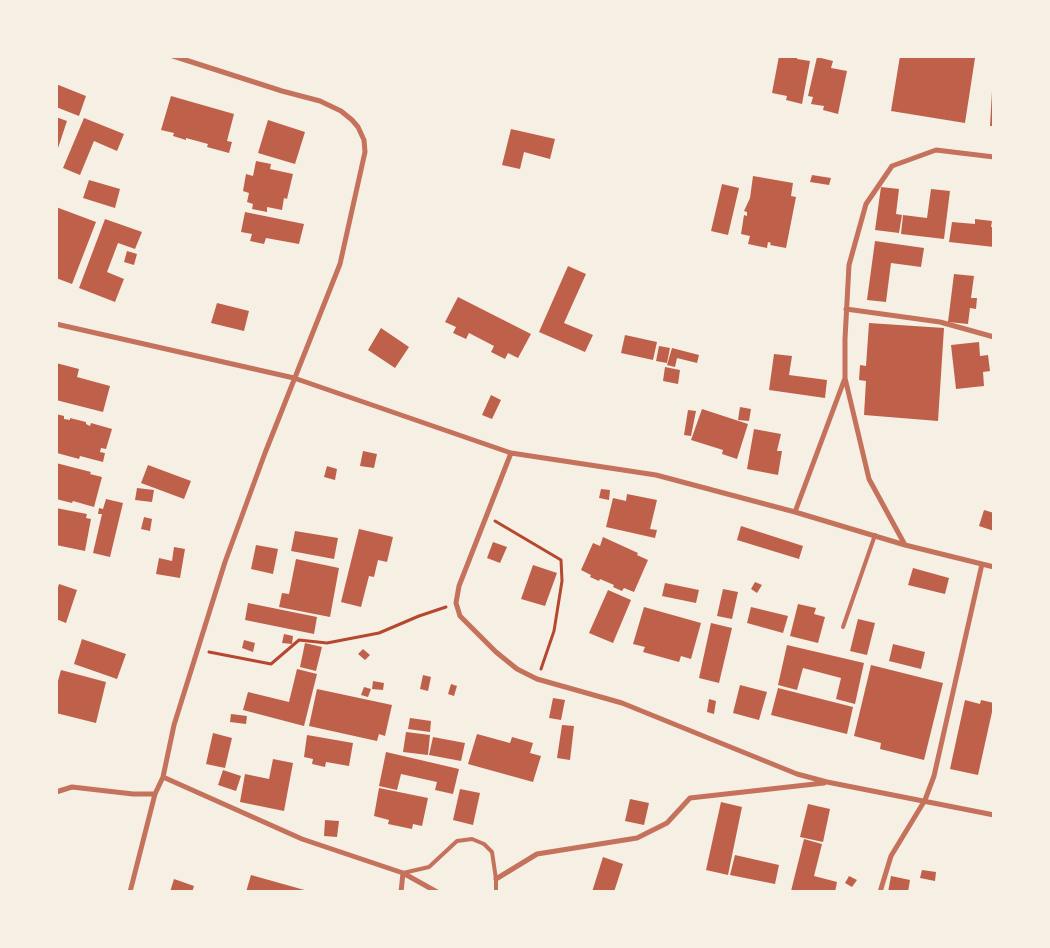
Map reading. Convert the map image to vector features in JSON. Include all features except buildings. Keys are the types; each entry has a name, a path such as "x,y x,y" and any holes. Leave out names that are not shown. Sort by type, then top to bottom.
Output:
{"street":[{"path":"130,892 155,794 163,777 174,726 225,562 294,378 340,264 365,152 364,140 352,120 341,111 320,101 282,91 173,56"},
{"path":"905,545 869,479 845,378 849,265 866,204 892,166 936,150 994,157"},
{"path":"846,309 940,322 994,337"},
{"path":"56,324 294,378 511,453 656,475 795,512 905,545 994,567"},
{"path":"795,512 845,378"},
{"path":"511,453 459,586 456,603 460,616 496,652 517,669 537,679 622,703 797,774 827,782 994,815"},
{"path":"880,892 891,856 924,800 934,776 982,564"},
{"path":"163,777 302,839 403,873 437,892"},
{"path":"496,879 537,854 637,838 667,823 690,798 827,782"},
{"path":"56,792 72,787 133,794 155,794"},
{"path":"401,892 403,873"}],"lane":[{"path":"842,627 875,535"},
{"path":"403,873 429,867 457,841 472,839 484,844 492,852 496,892"}],"path":[{"path":"487,516 561,560 562,581 554,631 537,679"},
{"path":"198,650 271,664 298,640 327,643 379,633 456,603"}]}
